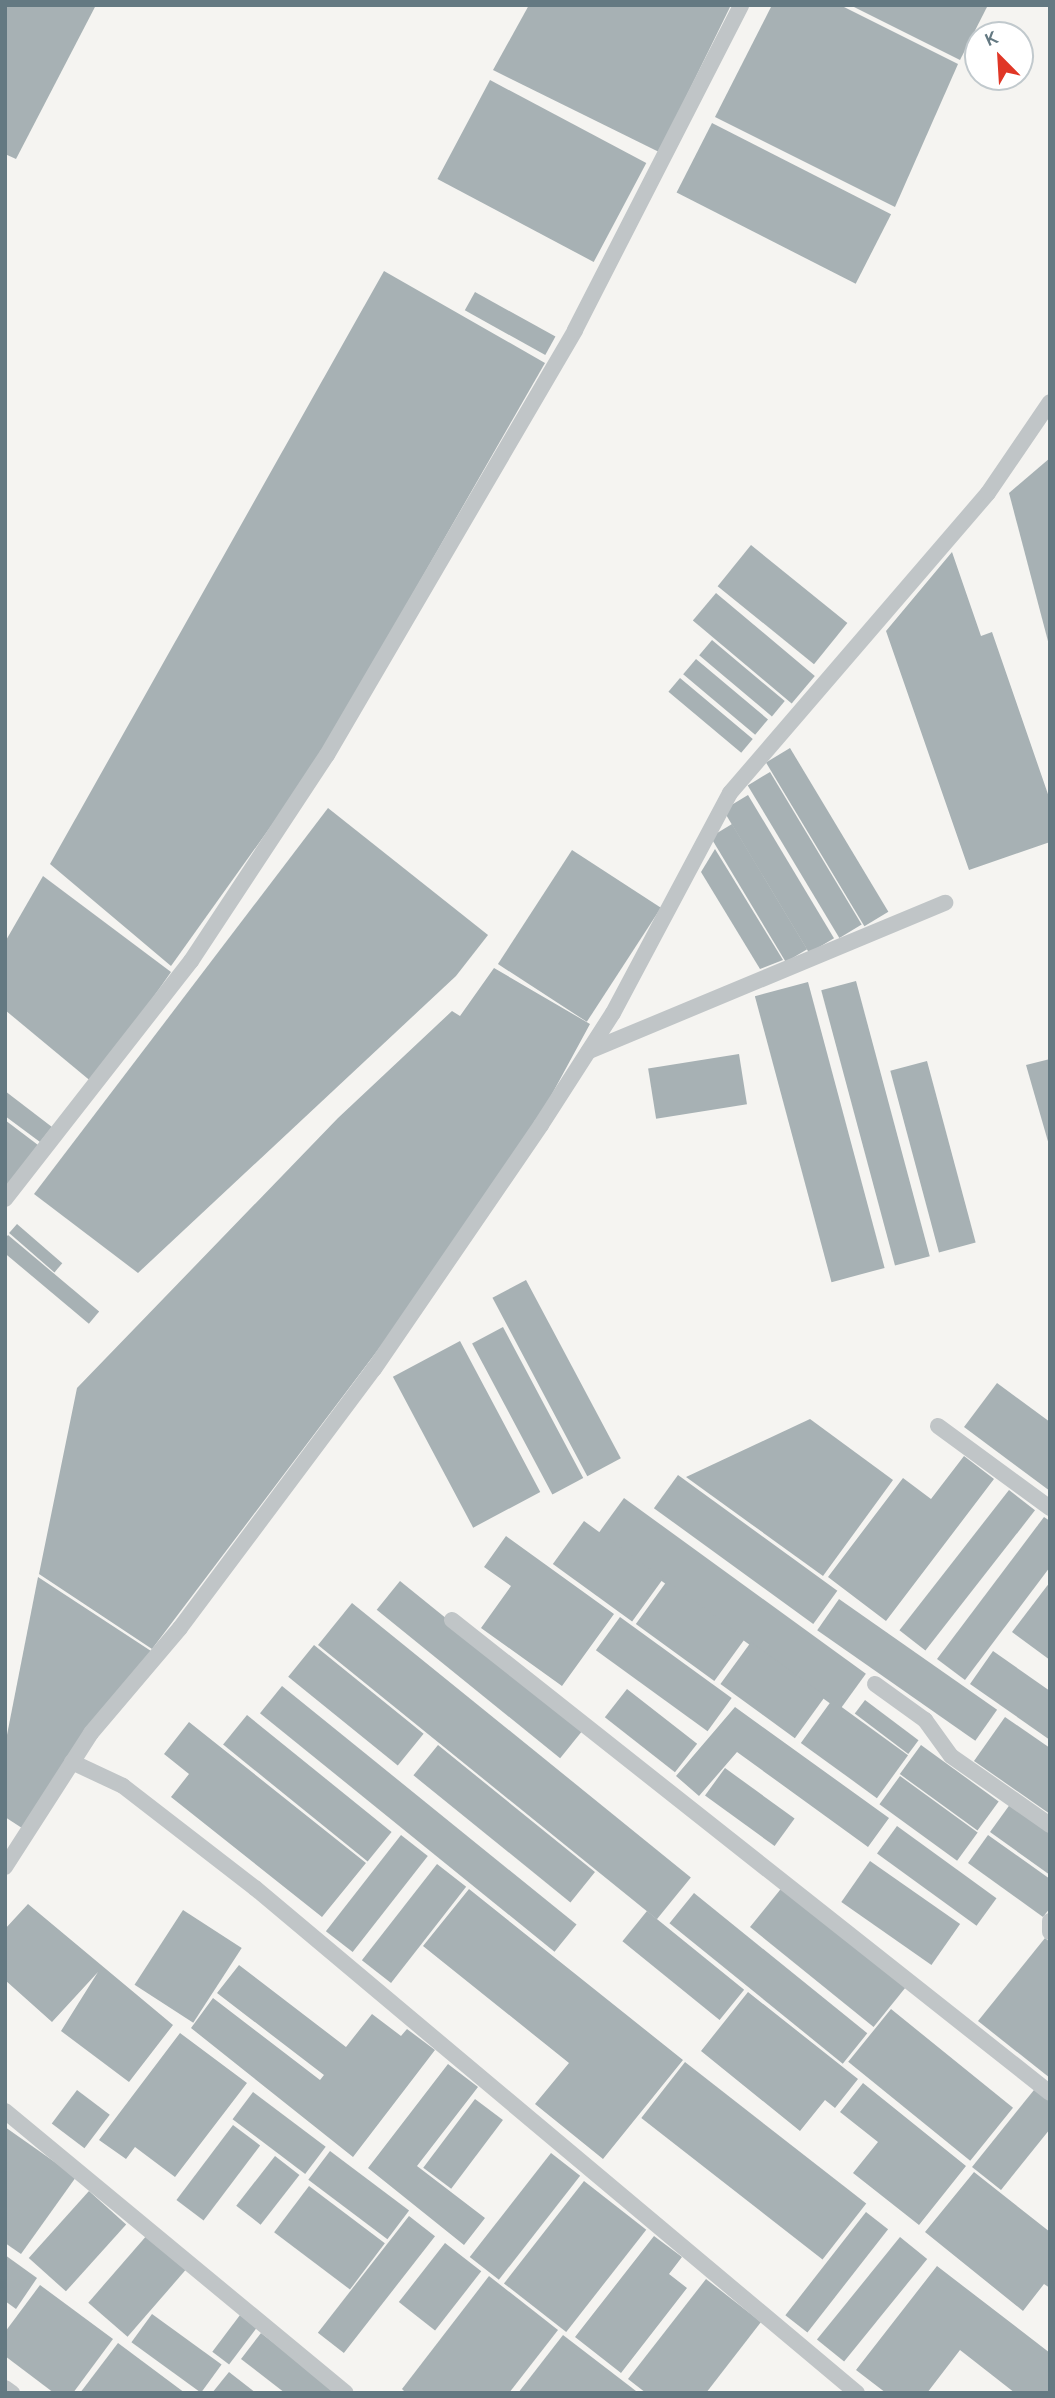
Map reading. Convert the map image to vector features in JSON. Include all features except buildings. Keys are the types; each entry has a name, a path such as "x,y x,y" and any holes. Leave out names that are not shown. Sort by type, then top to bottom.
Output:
{"street":[{"path":"5,1199 191,961 327,755 575,330 741,5"},
{"path":"5,1867 72,1762 374,1369 589,1051 730,793 988,493 1050,402"},
{"path":"589,1051 945,903"},
{"path":"938,1426 1050,1508"},
{"path":"452,1620 1050,2093"},
{"path":"875,1684 925,1720 951,1756 1050,1825"},
{"path":"72,1762 123,1786 255,1888 857,2393"},
{"path":"1050,1921 1050,1932"},
{"path":"5,2111 346,2393"},
{"path":"5,2388 12,2393"}]}
